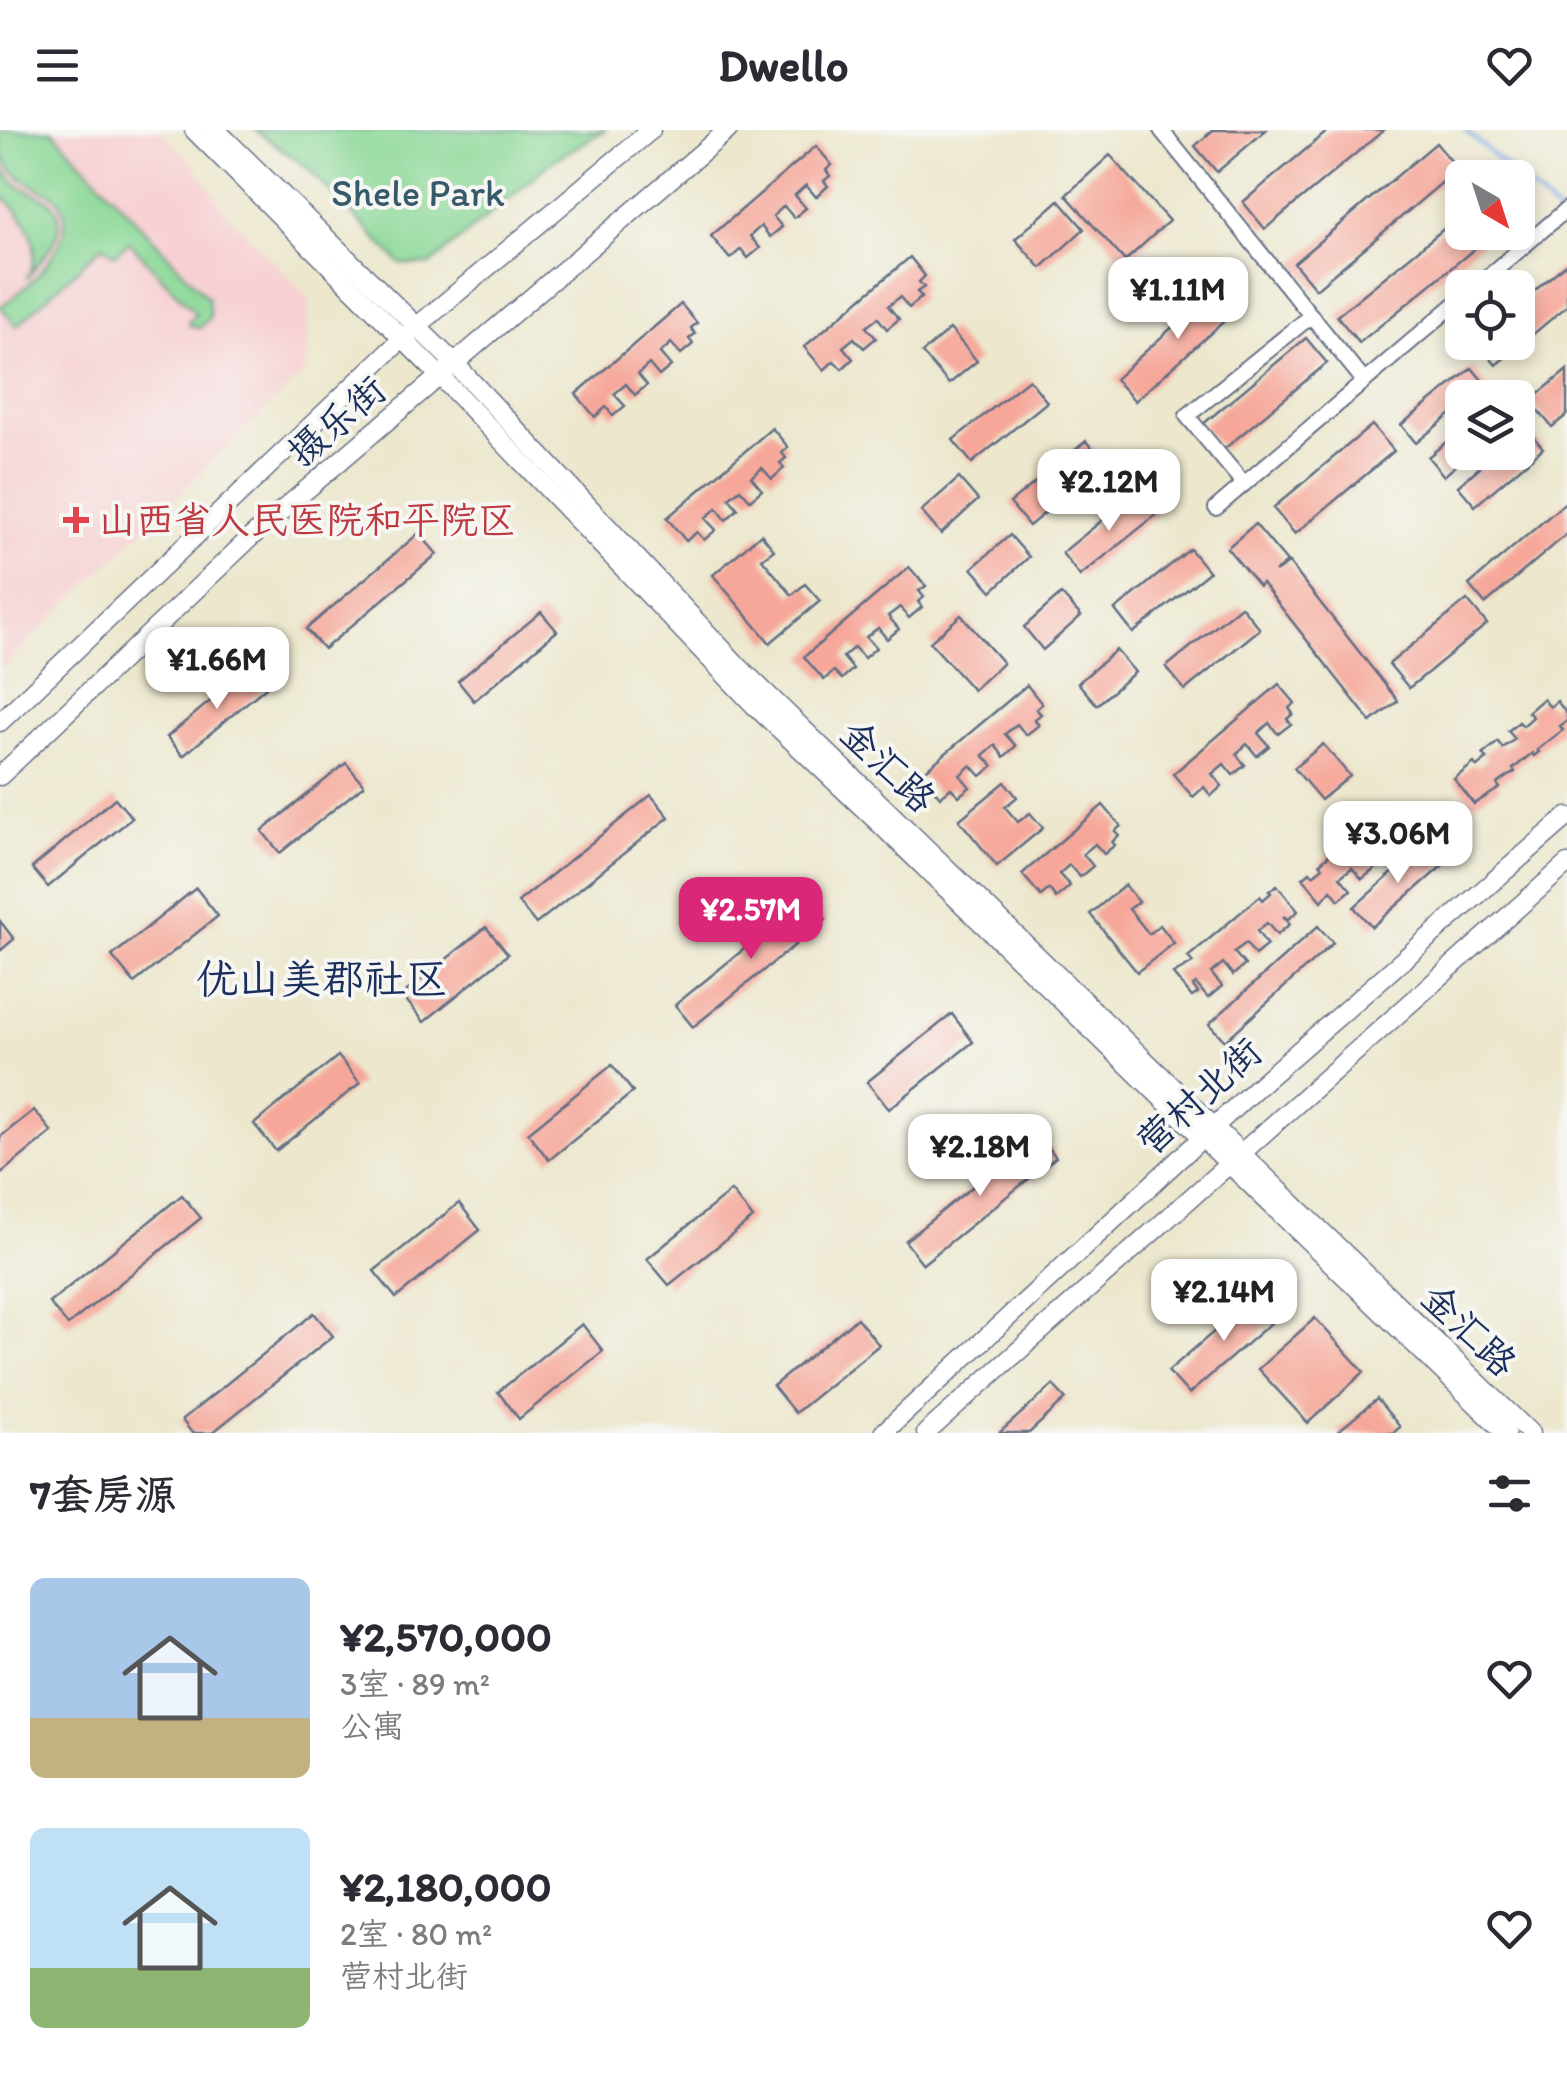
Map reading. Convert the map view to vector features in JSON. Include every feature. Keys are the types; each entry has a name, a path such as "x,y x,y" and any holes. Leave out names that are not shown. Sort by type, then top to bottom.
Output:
{"street":[{"name":"金汇路","path":"194,130 447,369 754,705 1209,1131 1506,1433"},
{"name":"金汇路","path":"216,130 410,334"},
{"name":"摄乐街","path":"0,722 410,334 651,130"},
{"name":"摄乐街","path":"0,776 251,537 728,130"},
{"path":"1160,130 1364,382"},
{"path":"1496,270 1567,209"},
{"path":"1216,508 1445,313"},
{"path":"1244,484 1187,416 1311,316"},
{"name":"营村北街","path":"883,1433 1209,1131 1567,817"},
{"name":"营村北街","path":"926,1433 1567,864"},
{"name":"金汇路","path":"1236,1158 1530,1433"}],"shaded area":[{"name":"山西省人民医院和平院区","path":"0,130 160,130 195,166 224,211 309,299 305,371 0,669"}],"green space":[{"path":"0,130 52,130 208,298 210,317 199,328 189,325 196,314 129,242 114,255 103,245 17,326 0,306 49,261 64,230 65,215 55,197 21,179 9,167 2,151"},
{"name":"Shele Park","path":"255,130 605,130 554,160 430,265 401,264 305,166"},
{"path":"0,164 15,183 46,199 57,211 58,232 53,243 26,279 32,267 34,244 18,211 0,194"}],"building":[{"path":"1213,130 1266,130 1217,172 1195,146"},
{"path":"1329,130 1384,130 1265,229 1243,202"},
{"path":"1436,143 1450,160 1445,160 1445,180 1316,289 1294,263"},
{"path":"816,146 832,165 826,170 830,176 824,181 828,186 816,197 806,185 795,195 806,208 794,218 784,206 773,216 782,227 770,237 761,226 750,236 760,248 748,258 741,249 730,259 711,236"},
{"path":"1110,155 1169,221 1125,261 1066,195"},
{"path":"1059,200 1084,229 1041,268 1015,239"},
{"path":"1445,228 1445,250 1473,250 1359,343 1337,316"},
{"path":"910,257 925,276 919,282 924,287 917,292 922,297 909,308 900,297 888,306 899,319 887,329 878,318 866,327 876,338 864,348 854,338 843,347 853,359 842,369 834,361 824,370 804,347"},
{"path":"1567,263 1567,306 1535,333 1535,290"},
{"path":"1221,283 1241,306 1135,401 1115,379"},
{"path":"681,304 697,323 691,328 695,334 689,339 693,344 681,354 671,343 660,353 671,366 659,376 649,364 638,374 647,385 635,395 626,384 614,394 625,406 613,416 606,407 595,417 576,394"},
{"path":"950,329 977,361 949,384 922,353"},
{"path":"1306,338 1327,363 1223,450 1202,425"},
{"path":"1472,368 1482,380 1457,380"},
{"path":"1567,370 1567,415 1552,427 1535,407 1535,397"},
{"path":"1029,379 1047,402 972,463 953,440"},
{"path":"1445,390 1445,419 1416,443 1401,425"},
{"path":"1372,425 1394,451 1295,534 1273,508"},
{"path":"772,428 788,447 782,453 786,458 780,463 784,468 772,479 762,468 751,477 762,490 750,500 740,489 729,498 738,509 726,520 717,508 705,518 716,530 704,540 697,532 686,541 667,518"},
{"path":"1535,439 1543,448 1535,455"},
{"path":"1086,441 1104,464 1029,526 1010,503"},
{"path":"1445,443 1445,470 1451,470 1444,476 1428,457"},
{"path":"1476,470 1517,470 1475,506 1458,486"},
{"path":"959,478 978,500 941,534 921,511"},
{"path":"1137,492 1156,515 1080,576 1062,553"},
{"path":"1567,501 1567,534 1485,604 1469,585"},
{"path":"1255,524 1287,562 1275,572 1289,563 1398,701 1371,722 1262,583 1259,586 1227,548"},
{"path":"419,533 437,554 324,649 306,629"},
{"path":"761,534 774,550 762,559 792,595 805,584 820,601 770,643 713,575"},
{"path":"1010,535 1029,557 992,591 972,568"},
{"path":"1190,549 1209,572 1133,633 1115,610"},
{"path":"909,567 926,586 919,591 924,597 918,602 922,607 909,618 900,607 888,616 899,629 887,639 878,628 866,637 876,648 864,658 854,647 843,657 853,669 842,679 834,671 824,680 804,657"},
{"path":"1061,594 1081,616 1043,650 1024,627"},
{"path":"1467,600 1487,624 1409,688 1389,664"},
{"path":"1241,606 1260,629 1185,690 1166,667"},
{"path":"541,612 557,631 474,701 458,681"},
{"path":"961,615 1003,663 973,690 930,642"},
{"path":"1116,650 1135,672 1097,705 1078,683"},
{"path":"250,668 266,687 183,756 167,737"},
{"path":"1279,684 1295,703 1289,708 1293,714 1287,719 1291,724 1278,734 1269,723 1258,733 1269,746 1257,756 1247,744 1236,754 1245,765 1233,775 1224,764 1212,774 1222,786 1211,796 1204,787 1193,797 1173,774"},
{"path":"1027,685 1042,704 1036,709 1041,714 1034,720 1039,725 1026,735 1017,724 1005,734 1016,746 1004,757 995,745 983,755 993,766 981,776 971,765 960,775 970,787 959,796 951,788 940,797 921,774"},
{"path":"1543,699 1550,707 1557,701 1567,714 1567,721 1560,726 1563,730 1513,769 1515,772 1497,784 1500,788 1474,804 1454,779 1474,763 1477,767 1487,759 1483,754 1498,742 1503,748 1515,739 1508,731 1533,717 1528,712"},
{"path":"1323,744 1350,776 1321,800 1294,768"},
{"path":"346,763 364,785 280,853 262,831"},
{"path":"1005,782 1017,797 1005,807 1018,822 1030,813 1043,828 997,866 959,820"},
{"path":"651,795 669,817 536,924 518,902"},
{"path":"115,798 132,818 48,887 32,868"},
{"path":"1103,805 1121,826 1115,831 1119,835 1112,842 1115,845 1104,854 1095,844 1083,854 1093,866 1080,877 1069,865 1059,874 1070,886 1056,898 1049,889 1041,896 1022,874"},
{"path":"1383,809 1401,831 1397,835 1401,840 1391,841 1397,849 1385,859 1376,848 1365,856 1375,869 1362,879 1352,868 1340,877 1351,890 1339,900 1331,890 1322,901 1303,878 1323,867 1320,863 1365,821 1369,826"},
{"path":"1424,845 1442,866 1372,927 1354,907"},
{"path":"1125,885 1139,902 1129,909 1149,934 1160,925 1174,943 1137,972 1090,914"},
{"path":"1277,885 1298,911 1288,919 1283,916 1290,924 1277,935 1267,923 1257,931 1267,945 1255,955 1246,943 1234,952 1245,965 1233,975 1223,963 1211,973 1222,986 1208,998 1196,984 1193,986 1198,993 1192,997 1173,974 1193,963 1188,957"},
{"path":"196,888 218,916 134,983 112,956"},
{"path":"808,897 826,920 693,1027 675,1005"},
{"path":"0,921 14,939 0,951"},
{"path":"1318,926 1333,943 1225,1041 1209,1024"},
{"path":"486,927 508,954 424,1022 402,995"},
{"path":"952,1014 973,1042 889,1109 867,1082"},
{"path":"338,1056 360,1083 276,1151 254,1124"},
{"path":"612,1065 633,1092 549,1160 528,1133"},
{"path":"34,1110 52,1132 0,1174 0,1137"},
{"path":"1038,1134 1056,1157 923,1264 905,1241"},
{"path":"731,1191 753,1218 669,1285 647,1259"},
{"path":"182,1195 201,1218 68,1325 49,1303"},
{"path":"459,1203 480,1230 396,1298 374,1271"},
{"path":"1259,1293 1279,1316 1189,1394 1168,1371"},
{"path":"314,1313 333,1336 212,1433 192,1433 182,1420"},
{"path":"857,1318 879,1345 795,1413 773,1386"},
{"path":"1315,1318 1364,1372 1308,1423 1258,1369"},
{"path":"582,1324 603,1351 519,1419 498,1392"},
{"path":"1053,1385 1066,1399 1029,1433 999,1433"},
{"path":"1377,1399 1400,1427 1393,1433 1336,1433"}],"waterway":[{"path":"1465,130 1567,221"}],"place":[{"name":"山西省人民医院和平院区","path":"76,520"}],"district":[{"name":"优山美郡社区","path":"322,978"}]}
